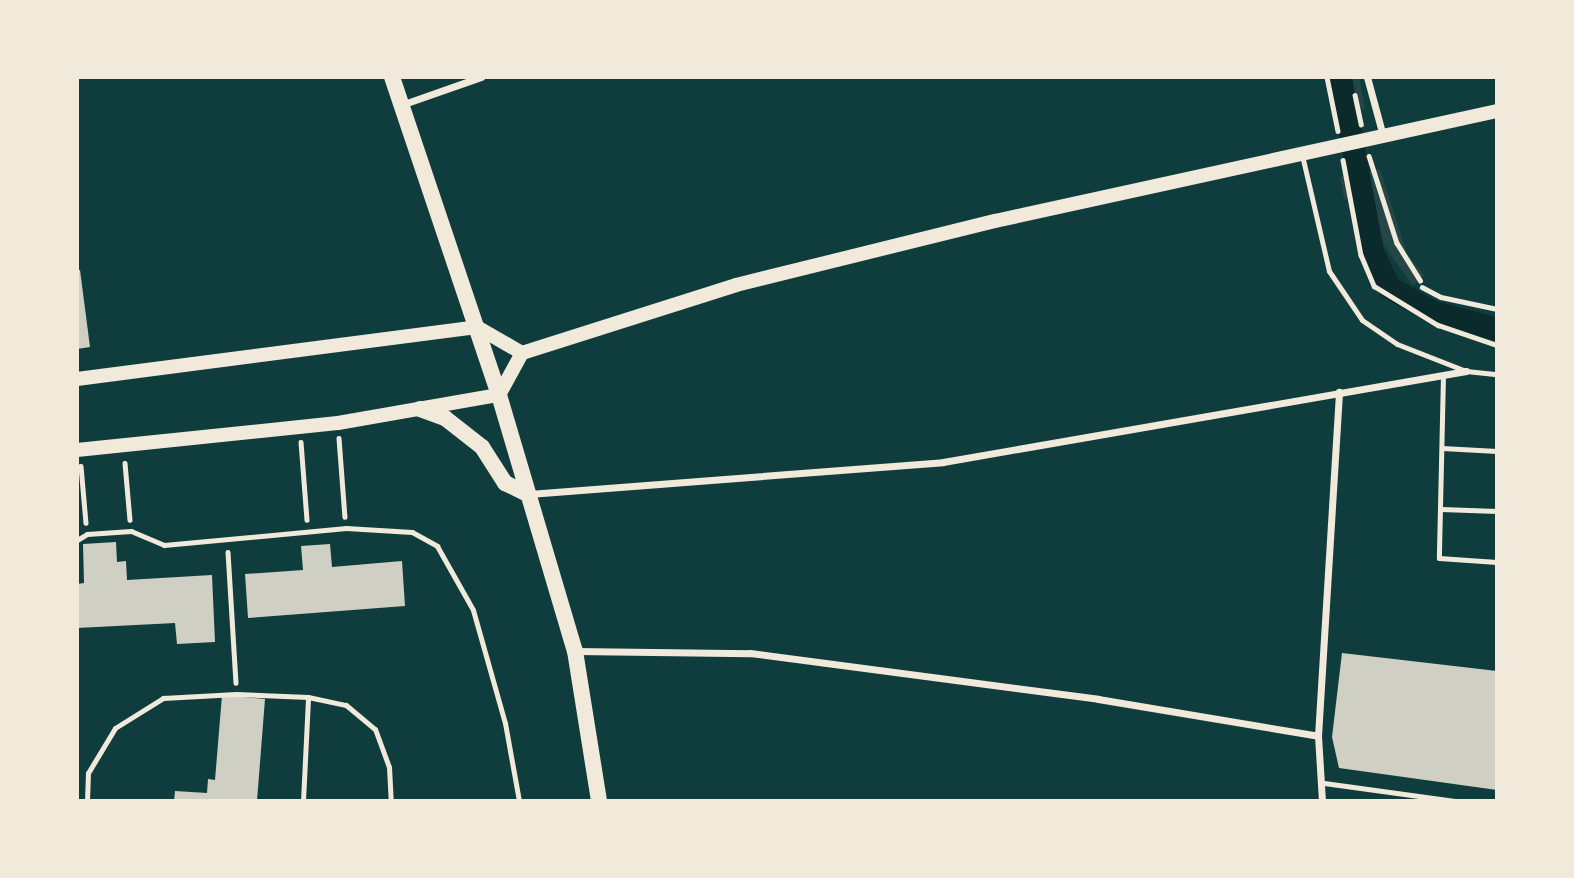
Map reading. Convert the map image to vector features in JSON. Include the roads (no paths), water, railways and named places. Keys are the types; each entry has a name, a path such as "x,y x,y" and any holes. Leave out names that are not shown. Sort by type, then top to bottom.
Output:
{"main road":[{"path":"392,77 499,395 575,651 599,801"},
{"path":"499,395 522,353 736,285 1309,150 1497,111"},
{"path":"77,379 477,327 522,353"},
{"path":"78,450 338,423 499,395"},
{"path":"421,410 444,418 482,447 506,482 528,494"}],"street":[{"path":"401,105 481,77"},
{"path":"1367,77 1383,136"},
{"path":"528,494 943,461 1466,371"},
{"path":"1322,801 1324,783 1318,736 1339,393"},
{"path":"575,651 750,653 1098,699 1318,736"}],"lane":[{"path":"1309,150 1329,271 1341,294 1362,320 1397,344 1466,371 1497,374"},
{"path":"1443,375 1439,558 1497,562"},
{"path":"1442,448 1497,451"},
{"path":"1441,509 1497,511"},
{"path":"77,540 87,534 131,531 164,545 346,528 412,532 437,547 473,610 505,723 519,801"},
{"path":"87,801 88,772 115,728 163,698 236,694 308,697 346,705 375,729 390,767 391,801"},
{"path":"303,801 308,697"},
{"path":"1324,783 1455,801"}],"waterway":[{"path":"1340,77 1372,252 1389,287 1431,311 1497,329"}]}
